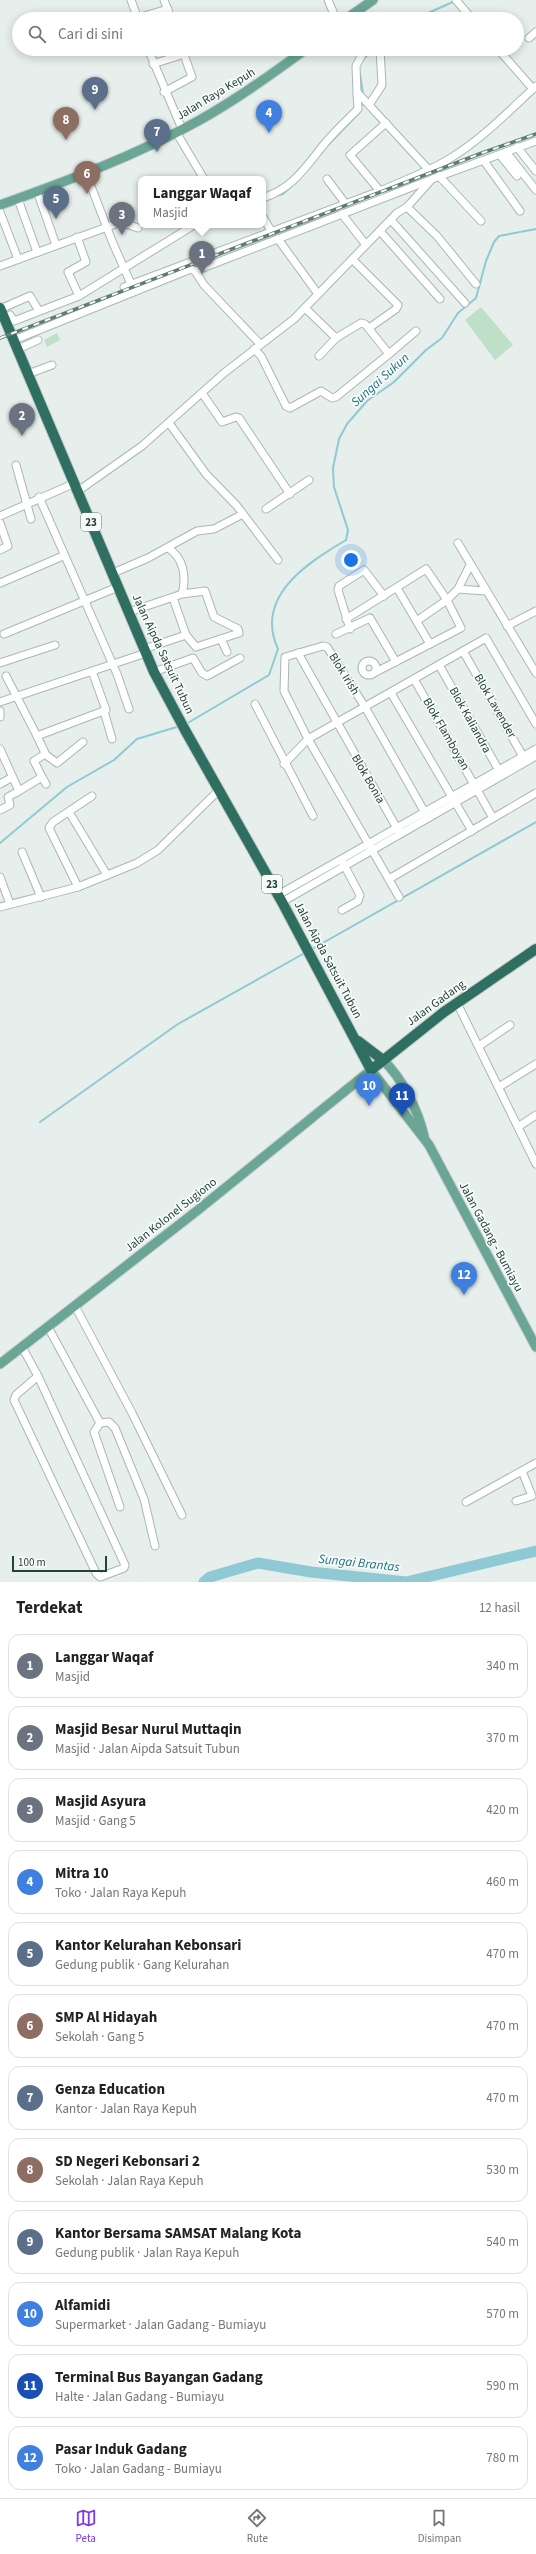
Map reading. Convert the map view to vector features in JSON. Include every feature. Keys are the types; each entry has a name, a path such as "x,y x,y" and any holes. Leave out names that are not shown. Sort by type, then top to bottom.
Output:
{"highway":[{"name":"Jalan Aipda Satsuit Tubun","path":"3,316 154,672 280,899 356,1039 371,1070"},
{"name":"Jalan Gadang","path":"371,1070 394,1050 456,1003 536,949"},
{"name":"Jalan Aipda Satsuit Tubun","path":"356,1039 384,1060"}],"main road":[{"path":"356,12 373,0"},
{"name":"Jalan Raya Kepuh","path":"0,205 86,173 179,131 242,94 296,56"},
{"name":"Jalan Gadang - Bumiayu","path":"384,1060 400,1083 419,1119 425,1138 536,1348"},
{"name":"Jalan Gadang - Bumiayu","path":"371,1070 425,1138"},
{"name":"Jalan Gadang","path":"355,1083 371,1070"},
{"name":"Jalan Kolonel Sugiono","path":"1,1362 75,1306 355,1083"}],"street":[{"path":"131,0 136,12"},
{"path":"164,0 169,12"},
{"path":"328,0 333,12"},
{"path":"458,3 466,12"},
{"path":"158,12 168,9"},
{"path":"529,38 536,32"},
{"path":"150,56 179,131 202,176"},
{"path":"153,64 171,56"},
{"path":"164,92 192,78 185,56"},
{"path":"361,56 356,66 364,99 429,170"},
{"path":"266,197 279,192 303,172 327,141 358,109 364,99 382,85 380,56"},
{"path":"86,173 124,270 128,285 380,191 429,170 454,155 534,88 504,56"},
{"path":"380,191 350,155 386,123"},
{"path":"14,340 191,269 195,271 435,178 536,141"},
{"path":"517,147 536,171"},
{"path":"503,153 517,176"},
{"path":"503,153 536,190"},
{"path":"484,161 520,211"},
{"path":"327,178 345,203"},
{"path":"0,516 40,498 76,487 126,459 254,349 306,308 366,245 391,220 407,207 435,178"},
{"path":"435,178 481,221"},
{"path":"37,191 56,245"},
{"path":"18,199 37,252"},
{"path":"407,207 437,236 476,284"},
{"path":"0,212 18,259"},
{"path":"342,214 366,245"},
{"path":"391,220 465,303"},
{"path":"0,266 106,226 123,222 138,228"},
{"path":"266,222 271,231"},
{"path":"3,316 10,315 14,321 79,296 124,270 189,228"},
{"path":"380,231 440,299"},
{"path":"77,237 86,262 68,272 79,296"},
{"path":"278,239 318,294"},
{"path":"353,260 398,305 396,309 369,328"},
{"path":"195,271 204,284 260,344"},
{"path":"3,316 30,296 39,311"},
{"path":"306,308 336,338"},
{"path":"319,356 336,338 361,323 369,328 389,354"},
{"path":"254,349 261,356 286,406 290,408 320,391 332,398 336,397 416,331"},
{"path":"18,350 38,340"},
{"path":"28,374 52,365"},
{"path":"202,393 222,422 236,417 239,418 290,494"},
{"path":"169,423 206,474 243,514 278,560"},
{"path":"16,465 31,519"},
{"path":"266,509 309,480"},
{"path":"40,498 63,556 84,600 129,709"},
{"path":"113,573 168,548 197,531 214,529 243,514"},
{"path":"0,523 8,546 0,550"},
{"path":"458,543 536,673"},
{"path":"168,548 177,553 181,560 182,594"},
{"path":"0,582 63,556"},
{"path":"418,620 447,600 458,589 470,565"},
{"path":"346,619 426,569 447,600 461,628 387,667 374,673 365,674 363,668 366,662 387,667"},
{"path":"350,629 338,589 362,571 367,572 384,596"},
{"path":"4,634 118,587"},
{"path":"397,588 418,620 430,644"},
{"path":"458,589 486,591"},
{"path":"129,612 182,594 205,591 214,617 240,631 196,647 186,635 173,598"},
{"path":"364,608 396,662"},
{"path":"507,626 536,611"},
{"path":"336,634 350,629 370,618"},
{"path":"0,702 92,671 112,666 186,635"},
{"path":"221,639 227,652"},
{"path":"284,764 308,739 391,693 483,639 488,640 536,724"},
{"path":"0,663 55,645"},
{"name":"Blok Irish","path":"298,653 323,646 327,647 365,707"},
{"name":"Blok Lavender","path":"463,650 525,759"},
{"path":"298,653 285,657 284,691 308,739 372,848 398,897"},
{"name":"Blok Bonia","path":"298,653 336,724 399,832"},
{"path":"154,672 193,658 202,673 207,676 240,658"},
{"path":"374,664 376,670 374,673"},
{"name":"Blok Kaliandra","path":"439,665 500,773"},
{"path":"92,671 106,708 104,711 112,739"},
{"path":"6,676 45,754 54,762 60,763 82,742"},
{"name":"Blok Flamboyan","path":"414,679 493,818"},
{"path":"391,693 472,831"},
{"path":"255,704 284,764 312,816"},
{"path":"365,707 427,816"},
{"path":"0,711 0,717"},
{"path":"37,736 104,711"},
{"path":"0,749 2,760 19,791"},
{"path":"280,899 372,848 525,759 536,749"},
{"path":"45,754 34,761 46,784"},
{"path":"525,759 536,756"},
{"path":"0,810 10,805 8,797 42,777"},
{"path":"0,784 12,778"},
{"path":"0,907 78,887 132,865 158,850 219,790"},
{"path":"389,879 536,793"},
{"path":"78,887 49,831 53,822 92,796"},
{"path":"69,812 107,875"},
{"path":"22,852 41,897"},
{"path":"342,910 358,900 360,895 343,864"},
{"path":"0,877 10,904"},
{"path":"456,1003 479,1046 536,1164"},
{"path":"479,1046 510,1025"},
{"path":"499,1087 536,1064"},
{"path":"518,1127 536,1116"},
{"path":"75,1306 132,1413 182,1515"},
{"path":"48,1327 100,1423"},
{"path":"20,1348 37,1377 125,1565 124,1568 100,1577 96,1573 14,1400 16,1395 37,1377"},
{"path":"120,1507 95,1437 94,1432 100,1423 109,1422 115,1428 144,1499 155,1546"},
{"path":"466,1502 536,1463"},
{"path":"516,1501 532,1496 522,1471"}],"green space":[{"path":"481,307 513,345 495,360 465,320"},
{"path":"57,333 60,340 47,347 44,340"}],"waterway":[{"path":"431,12 455,1"},
{"path":"363,59 366,56"},
{"path":"360,74 363,95"},
{"path":"328,145 359,113 363,102"},
{"path":"276,196 283,194 299,179"},
{"name":"Sungai Sukun","path":"186,724 269,675 278,649 272,630 273,613 279,598 288,584 301,571 316,559 346,540 348,530 334,487 333,468 339,439 347,424 367,401 394,382 426,350 442,338 458,313 476,298 486,261 494,242 499,236 536,229"},
{"path":"0,843 67,787 114,760 137,739 180,726"},
{"path":"314,948 536,822"},
{"path":"40,1122 178,1024 303,954"},
{"name":"Sungai Brantas","path":"204,1582 210,1577 258,1563 311,1572 406,1582 536,1551"}],"railway":[{"path":"0,338 482,153 536,134"}],"place":[{"name":"Kantor Bersama SAMSAT Malang Kota","path":"95,110"},
{"name":"Mitra 10","path":"269,133"},
{"name":"SD Negeri Kebonsari 2","path":"66,140"},
{"name":"Genza Education","path":"157,152"},
{"name":"SMP Al Hidayah","path":"87,194"},
{"name":"Kantor Kelurahan Kebonsari","path":"56,219"},
{"name":"Masjid Asyura","path":"122,235"},
{"name":"Langgar Waqaf","path":"202,274"},
{"name":"Masjid Besar Nurul Muttaqin","path":"22,436"},
{"name":"Alfamidi","path":"369,1106"},
{"name":"Terminal Bus Bayangan Gadang","path":"402,1116"},
{"name":"Pasar Induk Gadang","path":"464,1295"}]}
